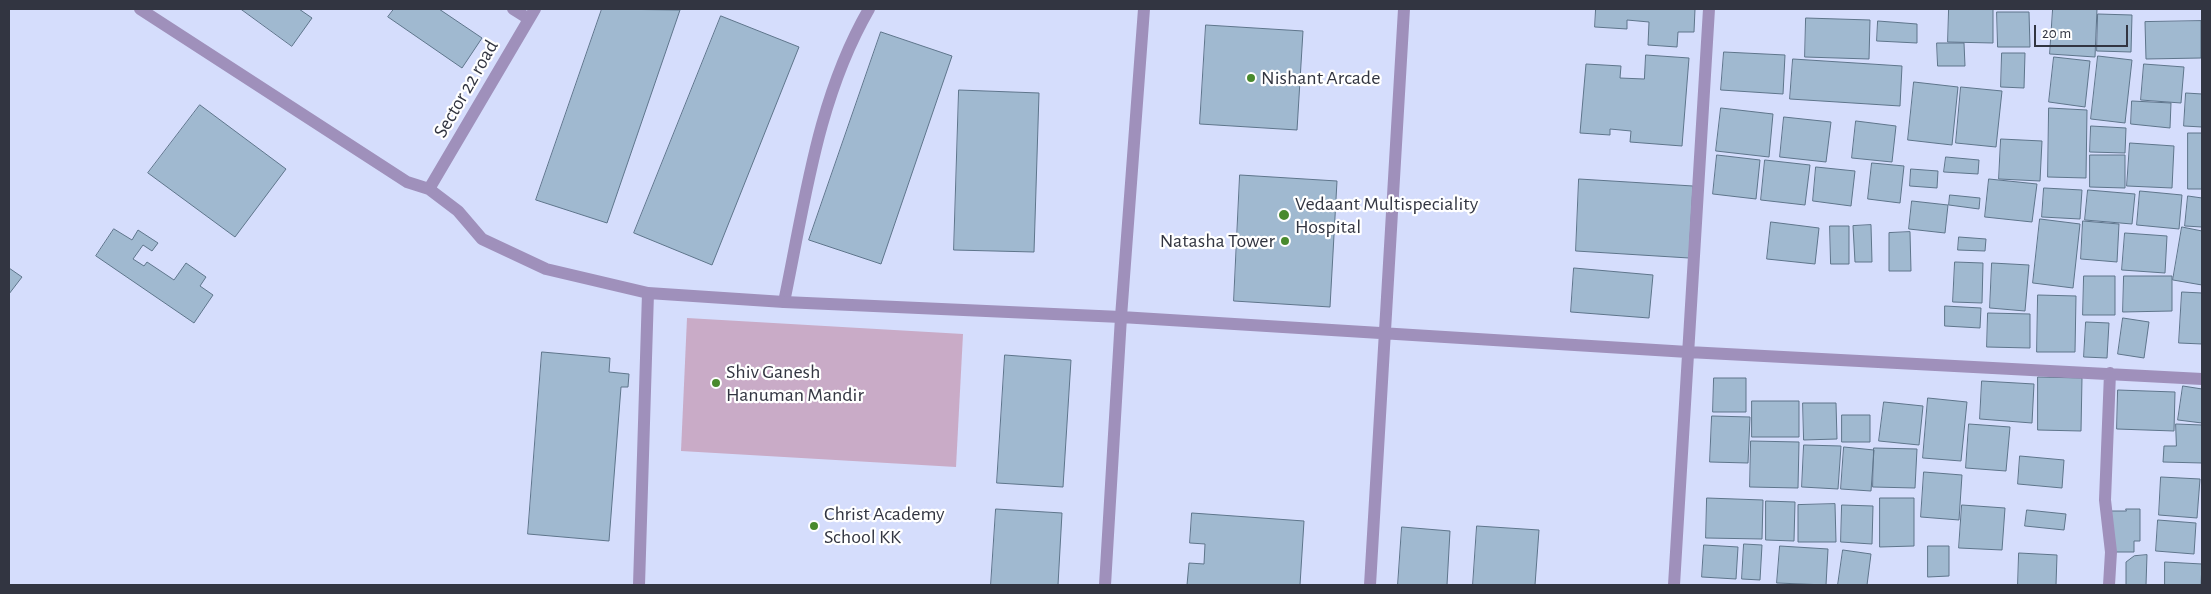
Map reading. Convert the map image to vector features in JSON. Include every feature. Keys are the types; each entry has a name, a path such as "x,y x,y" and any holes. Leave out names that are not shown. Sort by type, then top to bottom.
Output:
{"street":[{"path":"140,9 407,182 429,188 458,211 482,239 546,269 648,293 784,302 1121,317 1688,352 2202,379"},
{"path":"513,9 532,14"},
{"path":"784,302 816,140 832,88 850,41 869,9"},
{"path":"1105,585 1121,317 1144,9"},
{"path":"1370,585 1404,9"},
{"path":"1674,585 1709,9"},
{"name":"Sector 22 road","path":"429,188 532,14"},
{"path":"639,585 648,293"},
{"path":"2109,585 2111,552 2105,500 2110,373"}],"shaded area":[{"path":"687,318 963,334 956,467 681,451"}],"building":[{"path":"241,9 299,9 312,18 292,46"},
{"path":"394,9 439,9 482,38 462,68 388,17"},
{"path":"602,9 680,10 607,223 536,200"},
{"path":"1596,9 1695,9 1694,32 1678,32 1677,47 1648,45 1649,22 1627,20 1627,29 1595,27"},
{"path":"1949,9 1993,9 1993,43 1948,42"},
{"path":"2053,9 2097,9 2095,57 2050,54"},
{"path":"1997,12 2029,12 2030,47 1998,47"},
{"path":"2098,14 2132,15 2131,52 2097,51"},
{"path":"721,16 799,47 712,265 634,233"},
{"path":"1806,18 1870,20 1869,59 1805,57"},
{"path":"1878,21 1917,24 1917,43 1877,41"},
{"path":"2201,21 2201,58 2146,59 2145,22"},
{"name":"Nishant Arcade","path":"1206,25 1303,31 1297,130 1200,124"},
{"path":"881,32 952,56 881,264 809,240"},
{"path":"1937,43 1964,43 1965,66 1938,66"},
{"path":"1724,52 1785,55 1783,94 1721,90"},
{"path":"2002,53 2025,53 2024,88 2001,87"},
{"path":"1646,55 1689,58 1682,146 1630,142 1631,131 1610,129 1610,135 1580,133 1586,64 1621,66 1620,78 1644,79"},
{"path":"2098,56 2132,60 2125,123 2091,119"},
{"path":"2054,57 2090,61 2085,107 2049,102"},
{"path":"1793,59 1902,66 1900,106 1790,99"},
{"path":"2144,64 2184,67 2181,103 2141,100"},
{"path":"1914,82 1958,87 1952,145 1908,140"},
{"path":"1961,87 2002,91 1996,147 1956,143"},
{"path":"959,90 1039,93 1034,252 954,250"},
{"path":"2186,93 2202,94 2202,127 2184,126"},
{"path":"2132,101 2171,103 2170,128 2131,124"},
{"path":"200,105 286,169 235,237 148,173"},
{"path":"1721,108 1773,114 1769,157 1716,151"},
{"path":"2049,108 2087,110 2086,178 2048,177"},
{"path":"1784,117 1831,122 1826,162 1780,157"},
{"path":"1856,121 1896,126 1892,162 1852,158"},
{"path":"2091,126 2126,128 2125,153 2090,152"},
{"path":"2188,133 2202,133 2202,189 2188,189"},
{"path":"2001,139 2042,141 2040,181 1999,179"},
{"path":"2130,143 2174,146 2172,188 2127,186"},
{"path":"1717,155 1760,160 1756,199 1713,194"},
{"path":"2090,155 2125,155 2125,188 2090,187"},
{"path":"1946,157 1979,160 1978,174 1944,172"},
{"path":"1765,160 1810,165 1805,205 1761,200"},
{"path":"1872,163 1904,166 1900,203 1868,199"},
{"path":"1816,167 1855,171 1851,206 1813,201"},
{"path":"1911,169 1938,171 1937,188 1910,186"},
{"name":"Natasha Tower","path":"1240,175 1337,181 1330,307 1234,301"},
{"path":"1579,179 1693,186 1689,258 1576,251"},
{"path":"1989,179 2037,184 2032,222 1985,217"},
{"path":"2044,188 2082,190 2080,219 2042,217"},
{"path":"2088,190 2135,194 2132,224 2085,220"},
{"path":"2140,191 2182,195 2179,229 2137,225"},
{"path":"1950,195 1980,198 1979,209 1949,205"},
{"path":"2188,196 2202,198 2202,227 2185,226"},
{"path":"1912,201 1948,205 1945,233 1909,229"},
{"path":"2040,219 2080,224 2073,288 2033,283"},
{"path":"2083,221 2119,224 2117,262 2081,259"},
{"path":"1771,222 1819,228 1815,264 1767,259"},
{"path":"1871,225 1872,262 1855,262 1853,226"},
{"path":"1830,226 1849,226 1849,264 1831,264"},
{"path":"2182,227 2202,231 2202,285 2173,280"},
{"path":"114,229 132,240 138,230 158,243 152,251 143,245 133,259 144,266 147,262 174,280 186,263 206,277 200,286 213,295 194,323 96,256"},
{"path":"1910,232 1911,271 1889,271 1889,233"},
{"path":"2125,233 2167,236 2165,273 2122,270"},
{"path":"1959,237 1986,239 1985,251 1958,250"},
{"path":"1955,262 1983,263 1982,303 1953,302"},
{"path":"1992,263 2029,265 2025,311 1990,308"},
{"path":"9,268 22,277 9,294"},
{"path":"1574,268 1653,275 1649,318 1571,312"},
{"path":"2084,276 2115,276 2115,315 2083,315"},
{"path":"2124,276 2172,276 2172,311 2123,312"},
{"path":"2182,292 2202,293 2202,344 2179,343"},
{"path":"2038,295 2076,296 2075,352 2037,352"},
{"path":"1945,306 1981,308 1980,328 1945,326"},
{"path":"1988,313 2030,314 2030,348 1987,347"},
{"path":"2123,318 2149,322 2144,358 2118,354"},
{"path":"2086,322 2109,323 2107,358 2084,357"},
{"path":"542,352 610,358 609,372 629,374 628,387 621,387 609,541 528,534"},
{"path":"1005,355 1071,360 1063,487 997,483"},
{"path":"2038,377 2082,378 2081,431 2038,430"},
{"path":"1714,378 1746,378 1746,412 1713,412"},
{"path":"1982,381 2034,384 2032,423 1980,419"},
{"path":"2183,386 2202,389 2202,423 2178,420"},
{"path":"2118,390 2175,392 2174,431 2117,429"},
{"path":"1928,398 1967,402 1961,461 1923,458"},
{"path":"1752,401 1799,401 1799,437 1752,437"},
{"path":"1884,402 1923,406 1919,445 1879,441"},
{"path":"1803,403 1836,403 1837,439 1804,440"},
{"path":"1842,415 1870,415 1870,442 1842,442"},
{"path":"1712,416 1750,417 1748,463 1710,462"},
{"path":"1969,424 2010,427 2006,471 1966,468"},
{"path":"2176,424 2202,425 2202,463 2163,462 2164,446 2176,446"},
{"path":"1751,441 1799,442 1798,488 1750,487"},
{"path":"1804,445 1841,446 1838,489 1802,487"},
{"path":"1844,447 1874,450 1871,491 1841,489"},
{"path":"1874,448 1917,449 1915,488 1873,487"},
{"path":"2020,456 2064,460 2062,488 2018,484"},
{"path":"1924,472 1962,475 1959,520 1921,517"},
{"path":"2161,477 2200,479 2197,518 2159,515"},
{"path":"1707,498 1763,500 1762,539 1706,538"},
{"path":"1880,498 1914,498 1914,546 1880,547"},
{"path":"1766,501 1795,502 1794,541 1766,540"},
{"path":"1835,504 1836,542 1798,542 1798,505"},
{"path":"1842,505 1873,506 1872,544 1841,542"},
{"path":"1962,505 2005,508 2002,550 1959,548"},
{"path":"996,509 1062,513 1058,585 991,585"},
{"path":"2126,509 2140,509 2140,541 2134,541 2134,552 2111,552 2111,511 2126,511"},
{"path":"2027,510 2066,514 2064,530 2025,526"},
{"path":"1192,513 1304,521 1300,585 1187,585 1189,563 1204,564 1205,544 1190,543"},
{"path":"2158,520 2196,523 2194,554 2156,551"},
{"path":"1477,526 1539,530 1535,585 1473,585"},
{"path":"1402,527 1450,531 1447,585 1398,585"},
{"path":"1744,544 1762,545 1760,580 1742,579"},
{"path":"1704,545 1738,547 1736,579 1702,577"},
{"path":"1780,546 1828,549 1826,585 1777,583"},
{"path":"1928,546 1949,546 1949,576 1928,577"},
{"path":"1843,550 1871,554 1867,585 1838,585"},
{"path":"2019,553 2057,555 2056,585 2018,585"},
{"path":"2147,555 2146,585 2126,585 2126,562 2134,556"},
{"path":"2165,562 2202,564 2201,585 2165,585"}],"place":[{"name":"Nishant Arcade","path":"1251,78"},
{"name":"Vedaant Multispeciality Hospital","path":"1284,215"},
{"name":"Natasha Tower","path":"1285,241"},
{"name":"Shiv Ganesh Hanuman Mandir","path":"716,383"},
{"name":"Christ Academy School KK","path":"814,526"}]}
